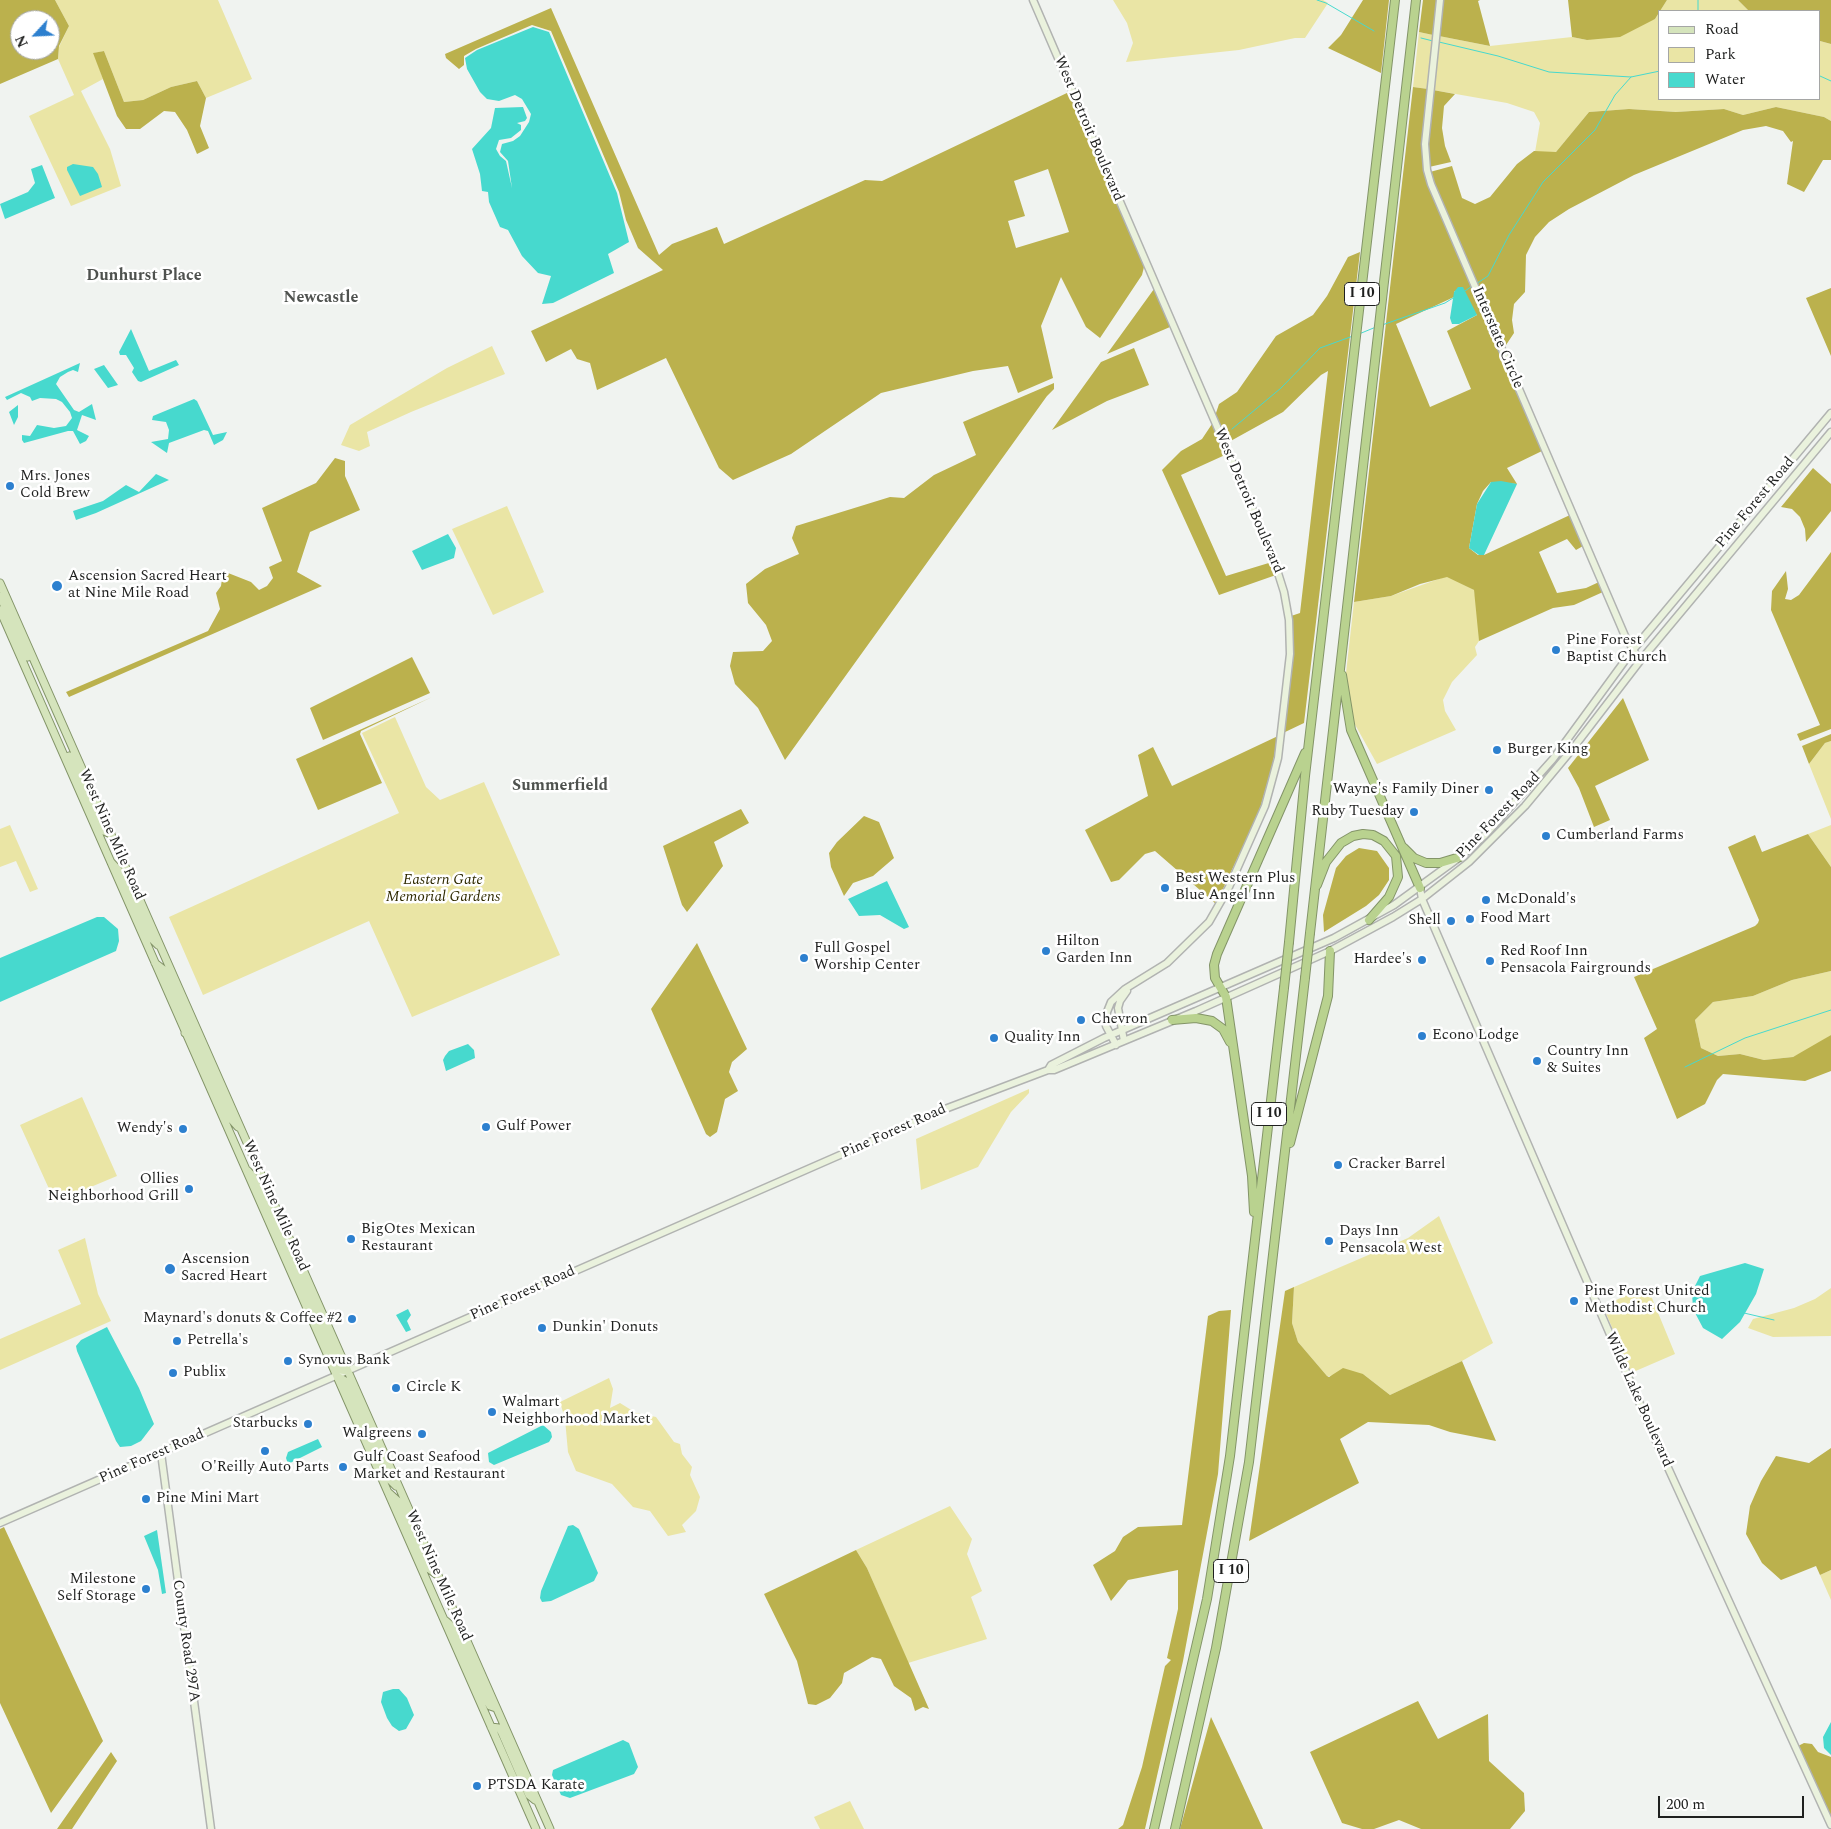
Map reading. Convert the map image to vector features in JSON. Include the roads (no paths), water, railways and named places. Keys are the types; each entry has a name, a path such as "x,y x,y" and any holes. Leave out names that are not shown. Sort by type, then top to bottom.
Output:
{"highway":[{"name":"I 10","path":"1154,1829 1193,1663 1215,1554 1230,1456 1395,0"},
{"name":"I 10","path":"1175,1829 1216,1648 1242,1509 1284,1164 1416,0"},
{"path":"1340,663 1347,713 1352,730 1420,888"},
{"path":"1255,1240 1252,1176 1226,997 1220,989 1214,972 1215,959 1305,754 1310,737"},
{"path":"1314,894 1326,862 1341,842 1360,835 1379,838 1387,843 1395,853 1399,872 1396,885 1389,897 1369,920"},
{"path":"1397,836 1409,854 1423,862 1440,863 1460,857"},
{"path":"1284,1164 1328,996 1330,951"},
{"path":"1172,1020 1196,1018 1212,1021 1223,1029 1228,1036 1235,1058"}],"main road":[{"name":"West Nine Mile Road","path":"0,583 550,1829"},
{"path":"0,596 29,660 35,664"},
{"name":"West Nine Mile Road","path":"0,610 536,1829"},
{"path":"62,753 68,755 104,830 111,834"},
{"path":"110,862 123,874 149,936 160,946"},
{"path":"154,963 164,970 190,1028 196,1037 201,1039"},
{"path":"185,1033 196,1041 230,1118 241,1130"},
{"path":"243,1165 257,1181 337,1363 341,1370 347,1371"},
{"path":"337,1376 346,1382 389,1478 400,1490"},
{"path":"388,1492 398,1501 429,1569 438,1576"},
{"path":"444,1619 456,1630 486,1700 490,1706 496,1708"},
{"path":"491,1726 498,1728 529,1795 539,1804"}],"street":[{"name":"West Detroit Boulevard","path":"1033,0 1272,554 1284,592 1289,620 1290,654 1278,758 1265,806 1229,887 1208,922 1168,963 1117,995 1108,1008 1106,1026 1116,1045"},
{"name":"Interstate Circle","path":"1440,0 1425,144 1430,184 1632,651 1640,661"},
{"name":"Pine Forest Road","path":"1048,1070 1051,1065 1110,1036 1334,938 1369,920 1420,888 1460,857 1486,834 1553,759 1632,651 1831,413"},
{"name":"Pine Forest Road","path":"0,1523 945,1109 1048,1070 1054,1070 1116,1045 1330,951 1368,932 1422,899 1469,862 1521,811 1567,757 1640,661 1831,432"},
{"name":"Wilde Lake Boulevard","path":"1420,888 1422,899 1658,1448 1831,1824"},
{"name":"West Detroit Boulevard","path":"1124,1041 1119,1003 1131,986"},
{"path":"1120,1016 1131,1024 1140,1023"},
{"name":"County Road 297A","path":"161,1453 211,1829"}],"water":[{"path":"533,27 549,32 617,193 629,242 608,254 614,273 553,303 542,304 551,276 538,273 522,256 508,230 500,227 489,202 488,192 482,191 480,174 472,149 491,128 495,108 523,107 527,118 525,121 517,123 521,125 521,130 511,138 499,140 496,149 506,161 512,188 508,161 500,152 502,144 513,141 520,136 529,122 531,114 522,99 515,95 499,101 487,99 480,92 467,69 465,58 477,50"},
{"path":"73,164 93,167 98,174 102,187 80,196 67,170 67,167"},
{"path":"42,165 55,198 5,219 0,204 28,192 35,183 31,169"},
{"path":"1458,287 1463,287 1477,315 1459,324 1452,324 1450,318 1454,292"},
{"path":"131,329 149,371 176,360 179,365 141,382 138,381 132,372 134,368 126,355 120,355 119,352"},
{"path":"80,363 78,372 73,370 68,372 60,377 56,384 74,410 79,412 92,404 96,420 82,415 77,430 89,436 86,441 80,444 73,431 68,431 24,443 22,435 30,436 37,425 54,428 66,426 72,418 70,412 62,402 56,399 40,398 32,401 30,397 21,393 7,400 5,397"},
{"path":"104,365 118,385 108,388 94,369"},
{"path":"194,399 197,401 213,435 227,432 223,440 214,445 208,431 204,430 169,443 167,453 151,442 168,439 169,430 166,422 152,420 153,416"},
{"path":"18,405 18,417 14,425 9,412"},
{"path":"156,474 169,480 76,520 73,511 103,501 126,485 139,492"},
{"path":"1501,481 1517,484 1484,555 1479,555 1469,548 1477,504 1491,482"},
{"path":"448,534 456,548 454,558 422,570 412,551"},
{"path":"887,881 909,927 904,929 880,915 859,916 848,899"},
{"path":"97,917 104,917 118,929 119,941 116,951 0,1002 0,958"},
{"path":"468,1044 474,1050 475,1058 446,1071 443,1060 449,1051"},
{"path":"1745,1263 1764,1269 1756,1294 1740,1322 1722,1339 1703,1328 1693,1309 1692,1292 1700,1276"},
{"path":"408,1309 411,1315 407,1321 411,1330 406,1332 396,1315"},
{"path":"107,1327 139,1388 154,1424 141,1441 131,1446 120,1447 116,1441 77,1351 76,1346 81,1340"},
{"path":"543,1425 551,1432 552,1437 549,1442 494,1465 489,1462 488,1453"},
{"path":"318,1439 322,1447 288,1464 286,1458 288,1452"},
{"path":"573,1525 579,1529 598,1573 594,1581 551,1601 542,1602 540,1598 541,1591 568,1526"},
{"path":"157,1530 166,1593 162,1594 158,1570 144,1536"},
{"path":"399,1689 407,1698 414,1715 406,1729 399,1731 392,1726 387,1718 381,1702 383,1692"},
{"path":"1831,1722 1831,1755 1824,1748 1823,1737"},
{"path":"623,1740 629,1743 638,1767 634,1774 570,1798 561,1795 552,1775 553,1770"}],"waterway":[{"path":"1317,0 1326,3 1374,31"},
{"path":"1698,0 1698,10"},
{"path":"1421,38 1433,41"},
{"path":"1439,42 1498,56 1549,72 1631,77 1658,71"},
{"path":"1821,76 1831,81"},
{"path":"1476,284 1488,276 1509,235 1543,182 1595,130 1615,95 1631,77"},
{"path":"1465,291 1472,286"},
{"path":"1382,325 1445,303 1453,298"},
{"path":"1359,334 1376,327"},
{"path":"1232,429 1281,388 1320,348 1353,336"},
{"path":"1685,1067 1745,1038 1831,1010"},
{"path":"1744,1313 1774,1320"}],"place":[{"name":"Mrs. Jones Cold Brew","path":"10,486"},
{"name":"Ascension Sacred Heart at Nine Mile Road","path":"57,586"},
{"name":"Pine Forest Baptist Church","path":"1556,650"},
{"name":"Burger King","path":"1497,750"},
{"name":"Wayne's Family Diner","path":"1489,790"},
{"name":"Ruby Tuesday","path":"1414,812"},
{"name":"Cumberland Farms","path":"1546,836"},
{"name":"Best Western Plus Blue Angel Inn","path":"1165,888"},
{"name":"McDonald's","path":"1486,900"},
{"name":"Food Mart","path":"1470,919"},
{"name":"Shell","path":"1451,921"},
{"name":"Hilton Garden Inn","path":"1046,951"},
{"name":"Full Gospel Worship Center","path":"804,958"},
{"name":"Hardee's","path":"1422,960"},
{"name":"Red Roof Inn Pensacola Fairgrounds","path":"1490,961"},
{"name":"Chevron","path":"1081,1020"},
{"name":"Econo Lodge","path":"1422,1036"},
{"name":"Quality Inn","path":"994,1038"},
{"name":"Country Inn & Suites","path":"1537,1061"},
{"name":"Gulf Power","path":"486,1127"},
{"name":"Wendy's","path":"183,1129"},
{"name":"Cracker Barrel","path":"1338,1165"},
{"name":"Ollies Neighborhood Grill","path":"189,1189"},
{"name":"BigOtes Mexican Restaurant","path":"351,1239"},
{"name":"Days Inn Pensacola West","path":"1329,1241"},
{"name":"Ascension Sacred Heart","path":"170,1269"},
{"name":"Pine Forest United Methodist Church","path":"1574,1301"},
{"name":"Maynard's donuts & Coffee #2","path":"352,1319"},
{"name":"Dunkin' Donuts","path":"542,1328"},
{"name":"Petrella's","path":"177,1341"},
{"name":"Synovus Bank","path":"288,1361"},
{"name":"Publix","path":"173,1373"},
{"name":"Circle K","path":"396,1388"},
{"name":"Walmart Neighborhood Market","path":"492,1412"},
{"name":"Starbucks","path":"308,1424"},
{"name":"Walgreens","path":"422,1434"},
{"name":"O'Reilly Auto Parts","path":"265,1451"},
{"name":"Gulf Coast Seafood Market and Restaurant","path":"343,1467"},
{"name":"Pine Mini Mart","path":"146,1499"},
{"name":"Milestone Self Storage","path":"146,1589"},
{"name":"PTSDA Karate","path":"477,1786"}],"district":[{"name":"Dunhurst Place","path":"144,277"},
{"name":"Newcastle","path":"321,299"},
{"name":"Summerfield","path":"560,787"}],"park label":[{"name":"Eastern Gate Memorial Gardens","path":"443,890"}]}
